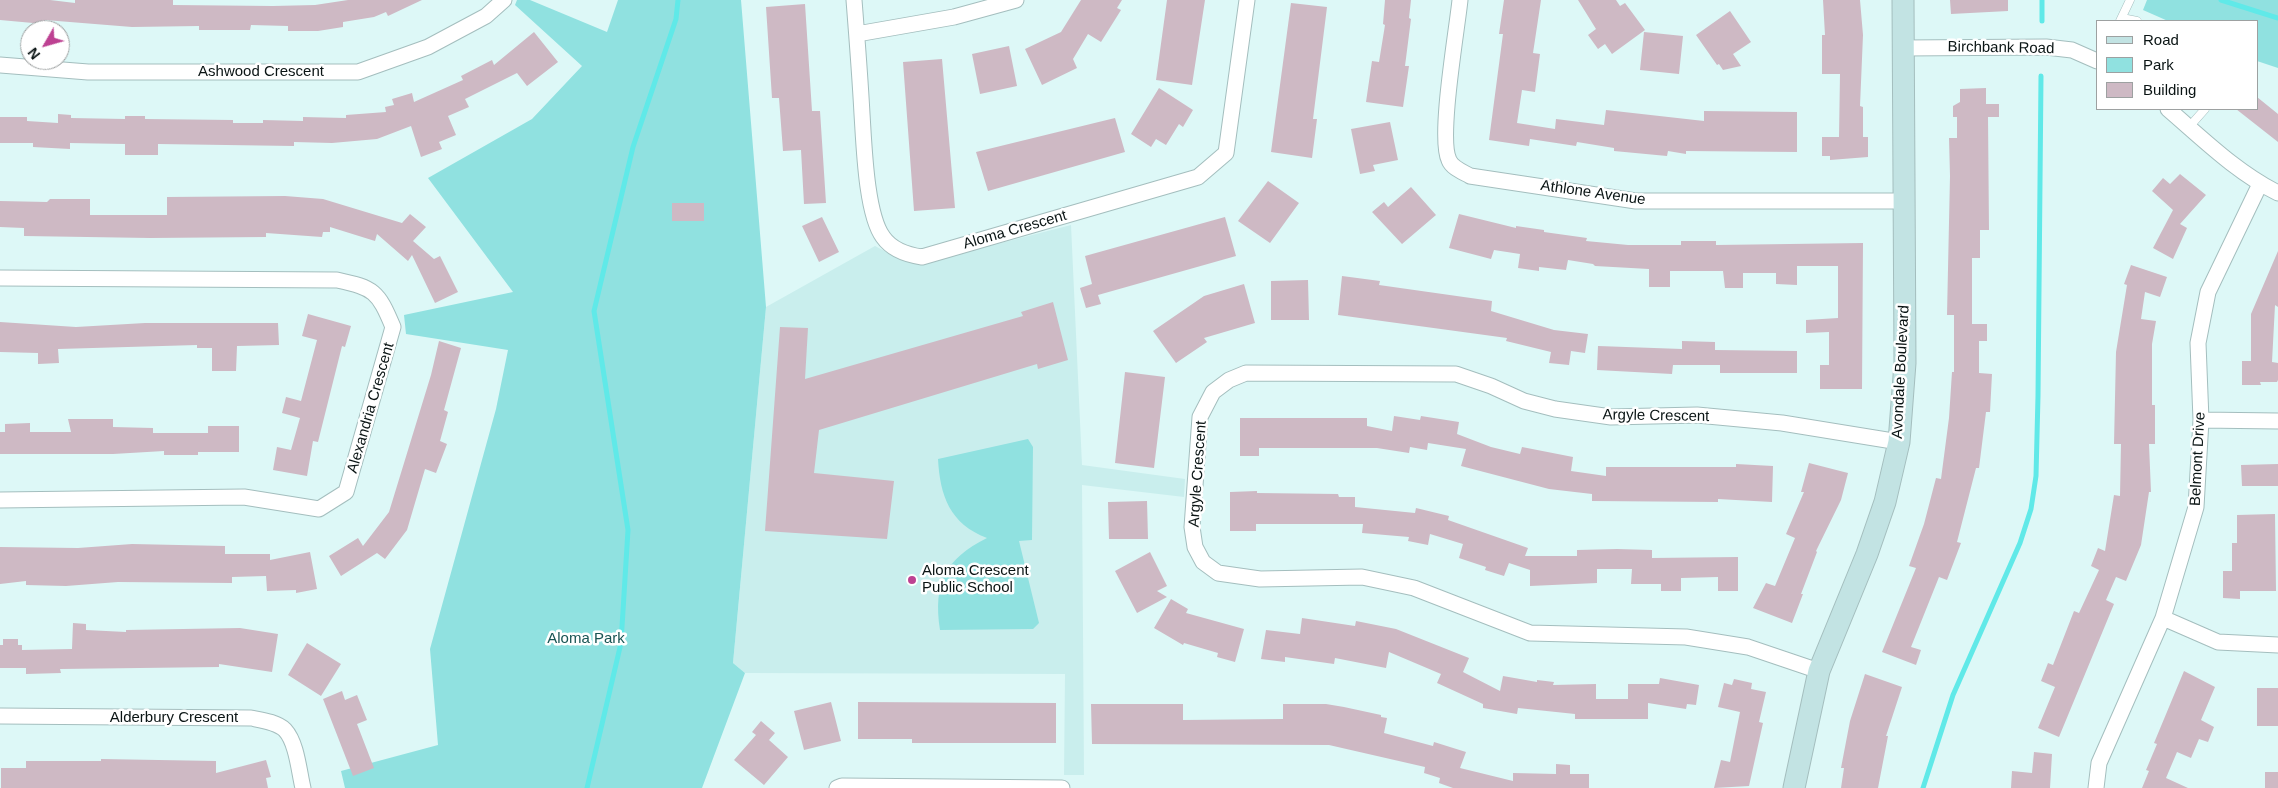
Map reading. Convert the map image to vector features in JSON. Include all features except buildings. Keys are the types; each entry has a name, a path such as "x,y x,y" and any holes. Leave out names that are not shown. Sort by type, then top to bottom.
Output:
{"street":[{"name":"Ashwood Crescent","path":"0,65 88,72 358,72 428,47 486,16 504,0"},
{"name":"Aloma Crescent","path":"854,0 867,180 876,226 883,238 895,248 908,255 922,257 1198,177 1214,165 1226,153 1247,0"},
{"path":"857,34 954,17 1016,0"},
{"name":"Athlone Avenue","path":"1460,0 1446,115 1446,143 1449,160 1460,171 1470,176 1636,201 1904,201"},
{"name":"Avondale Boulevard","path":"1794,788 1819,671 1879,520 1899,442 1905,363 1903,0"},
{"name":"Birchbank Road","path":"1904,48 2046,47 2072,50 2096,61"},
{"path":"2169,110 2227,161 2260,184 2278,193"},
{"name":"Belmont Drive","path":"2096,788 2099,763 2163,618 2196,507 2201,420 2198,343 2208,292 2260,184"},
{"name":"Alexandria Crescent","path":"0,278 337,280 372,290 385,306 393,327 349,485 346,492 319,510 244,497 0,500"},
{"name":"Argyle Crescent","path":"1819,671 1748,647 1686,636 1530,633 1414,588 1362,577 1260,579 1218,574 1203,562 1199,555 1195,547 1192,527 1200,417 1213,392 1229,380 1246,374 1456,374 1524,401 1555,409 1611,417 1697,415 1726,417 1782,423 1899,442"},
{"path":"2201,420 2278,421"},
{"path":"2163,618 2218,642 2278,644"},
{"name":"Alderbury Crescent","path":"0,716 251,718 260,720 285,730 292,743 303,788"},
{"path":"836,788 842,786 1062,788"}],"lane":[{"path":"2121,20 2130,0"},
{"path":"2189,127 2204,110"}],"shaded area":[{"name":"Aloma Crescent Public School","path":"1071,225 1082,465 1185,479 1184,497 1082,485 1084,775 1064,775 1065,674 745,673 733,663 766,307 875,246 902,260 927,262"}],"green space":[{"name":"Aloma Park","path":"517,0 530,0 607,32 618,0 741,0 766,307 733,663 745,673 702,788 345,788 341,771 438,745 430,649 496,409 508,350 406,334 404,315 513,292 428,178 532,119 582,66 515,5"},
{"path":"2147,0 2278,0 2278,68 2258,61 2258,20 2166,20 2143,10"},
{"path":"1028,439 1033,447 1032,540 1019,541 1039,623 1033,629 940,630 938,599 945,574 961,555 987,538 964,525 949,507 941,485 938,459"}],"waterway":[{"path":"587,788 621,643 628,530 594,311 633,147 676,19 678,0"},
{"path":"2042,0 2042,21"},
{"path":"2221,0 2278,18"},
{"path":"1923,788 1953,695 2020,543 2031,509 2036,476 2038,396 2041,76"}],"place":[{"name":"Aloma Crescent Public School","path":"912,580"}]}
